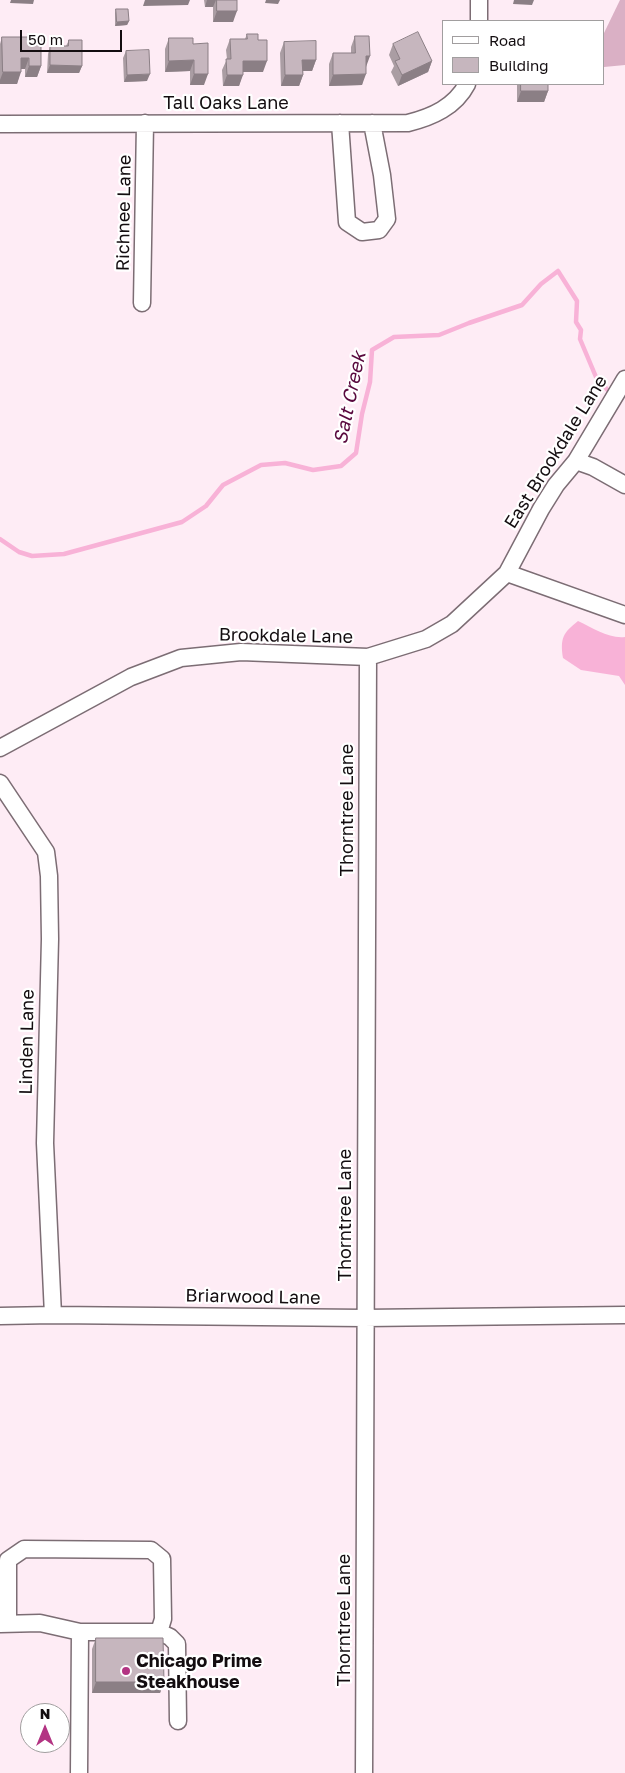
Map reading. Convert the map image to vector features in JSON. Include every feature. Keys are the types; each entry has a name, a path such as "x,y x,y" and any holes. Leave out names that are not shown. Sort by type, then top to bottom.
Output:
{"street":[{"path":"479,0 479,20"},
{"name":"Tall Oaks Lane","path":"0,124 408,123 424,119 449,107 466,85"},
{"name":"Richnee Lane","path":"142,303 145,123"},
{"path":"340,123 346,222 362,232 380,230 387,219 382,175 372,123"},
{"name":"East Brookdale Lane","path":"507,573 556,484 576,461 624,380"},
{"path":"576,461 593,467 625,485"},
{"path":"507,573 625,615"},
{"name":"Brookdale Lane","path":"0,748 130,677 181,658 241,652 368,657 426,639 452,624 507,573"},
{"name":"Thorntree Lane","path":"364,1773 364,1318 368,657"},
{"name":"Linden Lane","path":"0,783 46,852 49,876 50,939 45,1143 53,1315"},
{"name":"Briarwood Lane","path":"0,1316 364,1318 625,1315"},
{"path":"159,1632 163,1619 162,1559 151,1550 24,1548 8,1560 4,1624 40,1623 80,1632 159,1632 170,1636 177,1644 178,1721"},
{"path":"79,1773 80,1632"}],"shaded area":[{"path":"620,0 625,0 625,65 605,67 605,31"},
{"path":"578,621 607,635 625,637 625,685 619,676 581,670 563,658 562,641 564,636"}],"building":[{"path":"217,0 237,0 237,11 217,11"},
{"path":"116,9 128,9 129,21 117,22"},
{"path":"418,32 432,61 402,75 395,61 400,59 393,44"},
{"path":"247,34 258,34 258,40 267,40 267,61 243,61 243,75 227,75 226,59 231,59 230,39 247,39"},
{"path":"355,36 369,36 370,56 366,56 366,74 333,75 333,53 355,53"},
{"path":"2,37 41,37 41,66 29,66 29,58 21,58 21,72 3,72"},
{"path":"169,38 193,38 193,44 208,43 208,74 194,74 194,60 169,61"},
{"path":"69,40 82,40 82,66 50,65 50,46 68,46"},
{"path":"316,41 316,60 302,60 303,75 285,75 284,42"},
{"path":"149,50 150,74 127,75 126,51"},
{"path":"521,85 548,85 548,91 521,91"},
{"name":"Chicago Prime Steakhouse","path":"96,1638 163,1638 164,1682 96,1682"}],"waterway":[{"name":"Salt Creek","path":"0,539 19,552 32,556 64,554 182,522 206,506 223,485 261,465 285,463 313,470 341,466 356,453 362,414 370,382 372,350 394,337 439,335 522,305 541,284 558,271 577,301 576,322 581,330 580,339 596,377 612,395"}],"place":[{"name":"Chicago Prime Steakhouse","path":"126,1671"}]}
